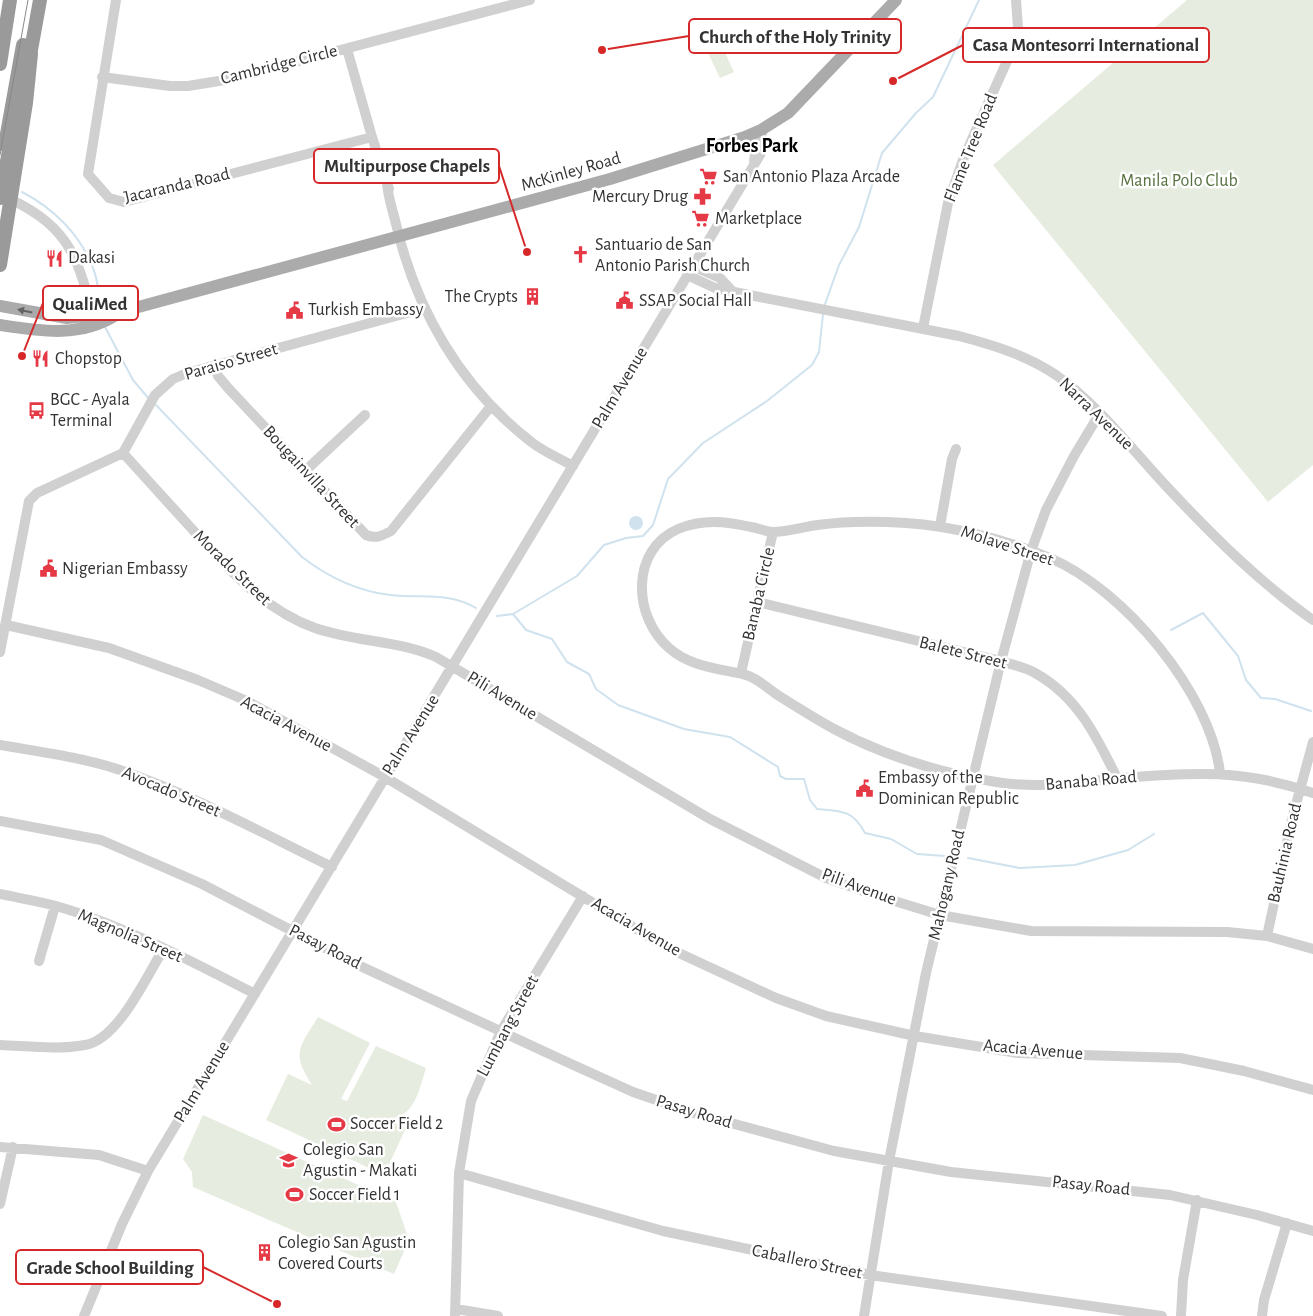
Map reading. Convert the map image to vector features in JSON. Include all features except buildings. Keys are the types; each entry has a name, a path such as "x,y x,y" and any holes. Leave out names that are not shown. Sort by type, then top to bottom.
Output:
{"highway":[{"path":"0,64 10,0"},
{"path":"0,170 31,0"},
{"path":"0,265 5,199 18,101 31,54 40,0"},
{"path":"0,43 8,14"}],"main road":[{"name":"McKinley Road","path":"0,325 58,332 120,312 399,238 610,179 745,137 761,130 788,113 896,0"},
{"name":"McKinley Road","path":"0,306 51,316 94,321"}],"street":[{"path":"102,77 116,0"},
{"name":"Cambridge Circle","path":"102,77 154,85 188,86 231,79 530,0"},
{"name":"Flame Tree Road","path":"923,328 948,203 964,157 1016,40 1018,28 1016,0"},
{"path":"347,48 372,137 391,192 399,238 425,308 439,339 454,361 491,406 531,442 573,466"},
{"name":"Jacaranda Road","path":"102,77 88,174 109,198 124,202 372,137"},
{"name":"Palm Avenue","path":"84,1316 122,1224 148,1171 453,667 764,146 761,130"},
{"path":"745,137 754,142 756,148 754,162"},
{"path":"5,199 41,215 54,226 77,263 94,321"},
{"name":"Narra Avenue","path":"689,270 715,288 923,328 1015,352 1055,375 1100,413 1168,488 1226,547 1278,593 1313,620"},
{"name":"Paraiso Street","path":"123,453 147,407 160,389 173,379 425,308"},
{"name":"Bougainvilla Street","path":"215,366 218,376 229,389 366,535 381,537 391,531 491,406"},
{"name":"Mahogany Road","path":"864,1316 889,1161 940,915 972,777 1002,661 1031,551 1054,493 1100,413"},
{"path":"306,470 366,415"},
{"path":"940,526 952,459 956,449"},
{"path":"0,652 29,501 37,494 123,453"},
{"name":"Morado Street","path":"123,453 223,563 258,597 276,609 313,628 340,636 416,648 453,667"},
{"name":"Banaba Circle","path":"731,522 773,532 757,602 740,673 706,667 685,660 662,642 654,631 645,610 642,594 644,566 660,540 673,531 694,523 731,522"},
{"name":"Molave Street","path":"773,532 821,524 873,522 940,526 1031,551 1052,559 1076,573 1133,616 1186,682 1209,729 1216,749 1220,773"},
{"name":"Balete Street","path":"757,602 1002,661 1034,672 1071,700 1096,734 1117,778"},
{"name":"Acacia Avenue","path":"6,625 109,648 198,680 247,702 385,777 666,947 776,998 826,1016 915,1036 1018,1053 1180,1058 1222,1066 1313,1090"},
{"name":"Pili Avenue","path":"453,667 710,819 826,878 940,915 1031,931 1182,931 1267,936 1313,949"},
{"name":"Banaba Road","path":"740,673 753,677 833,728 863,742 902,758 972,777 996,782 1049,786 1117,778 1220,773 1244,775 1313,794"},
{"name":"Bauhinia Road","path":"1267,936 1278,878 1313,742"},
{"name":"Avocado Street","path":"0,745 76,758 118,769 155,783 229,816 332,867"},
{"name":"Pasay Road","path":"0,821 94,839 120,849 202,884 293,932 633,1092 694,1113 787,1140 889,1161 963,1173 1126,1189 1197,1200 1313,1231"},
{"name":"Magnolia Street","path":"0,894 55,906 91,917 255,994"},
{"name":"Lumbang Street","path":"456,1312 459,1173 471,1101 501,1031 583,896"},
{"path":"39,961 55,906"},
{"path":"0,1045 86,1045 101,1039 117,1024 163,950"},
{"path":"0,1147 99,1156 148,1171"},
{"path":"0,1204 13,1147"},
{"name":"Caballero Street","path":"459,1173 663,1231 870,1275 1162,1316"},
{"path":"1181,1316 1183,1280 1197,1200"},
{"path":"1262,1316 1264,1300 1287,1223"},
{"path":"456,1312 498,1316"}],"green space":[{"name":"Manila Polo Club","path":"1187,0 1313,0 1313,465 1268,502 993,165"},
{"path":"722,46 734,72 720,78 708,53"},
{"path":"318,1017 370,1043 341,1099 347,1101 376,1046 426,1068 418,1094 410,1108 404,1114 387,1119 406,1128 384,1175 266,1120 288,1074 312,1085 301,1065 300,1051 306,1036"},
{"name":"Soccer Field 1","path":"203,1115 396,1202 409,1240 394,1274 193,1187 192,1172 183,1159"}],"water":[{"path":"633,516 639,516 643,523 639,530 633,530 629,526 629,520"}],"waterway":[{"path":"824,307 839,265 859,227 882,153 916,113 933,97 979,0"},
{"path":"22,192 55,214 81,244 95,273 102,310"},
{"path":"497,616 513,614 577,576 604,545 626,538 643,536 653,525 668,479 703,443 767,401 812,365 819,352 823,314"},
{"path":"105,327 133,380 149,399"},
{"path":"156,405 302,557 322,571 343,582 378,593 402,596 444,597 455,599 476,608"},
{"path":"1171,630 1203,613 1238,656 1246,680 1261,698 1275,699 1311,711"},
{"path":"513,614 526,630 552,639 567,662 589,674 596,689 618,705 684,729 730,737 778,767 780,776 786,779 804,779 810,800 817,809 846,813 861,825 865,833 891,839 917,854 945,856"},
{"path":"968,858 1020,868 1075,865 1128,850 1154,834"}],"tram line":[{"path":"0,155 28,0"}],"place":[{"name":"Church of the Holy Trinity","path":"602,50"},
{"name":"Casa Montesorri International","path":"893,81"},
{"name":"San Antonio Plaza Arcade","path":"709,177"},
{"name":"Mercury Drug","path":"702,197"},
{"name":"Marketplace","path":"701,219"},
{"name":"Multipurpose Chapels","path":"527,252"},
{"name":"Santuario de San Antonio Parish Church","path":"581,255"},
{"name":"Dakasi","path":"54,258"},
{"name":"The Crypts","path":"532,297"},
{"name":"SSAP Social Hall","path":"625,301"},
{"name":"Turkish Embassy","path":"294,310"},
{"name":"QualiMed","path":"22,356"},
{"name":"Chopstop","path":"41,359"},
{"name":"BGC - Ayala Terminal","path":"36,410"},
{"name":"Nigerian Embassy","path":"48,569"},
{"name":"Embassy of the Dominican Republic","path":"864,788"},
{"name":"Soccer Field 2","path":"336,1124"},
{"name":"Colegio San Agustin - Makati","path":"289,1160"},
{"name":"Soccer Field 1","path":"295,1195"},
{"name":"Colegio San Agustin Covered Courts","path":"264,1253"},
{"name":"Grade School Building","path":"277,1304"}],"district":[{"name":"Forbes Park","path":"752,146"}]}
